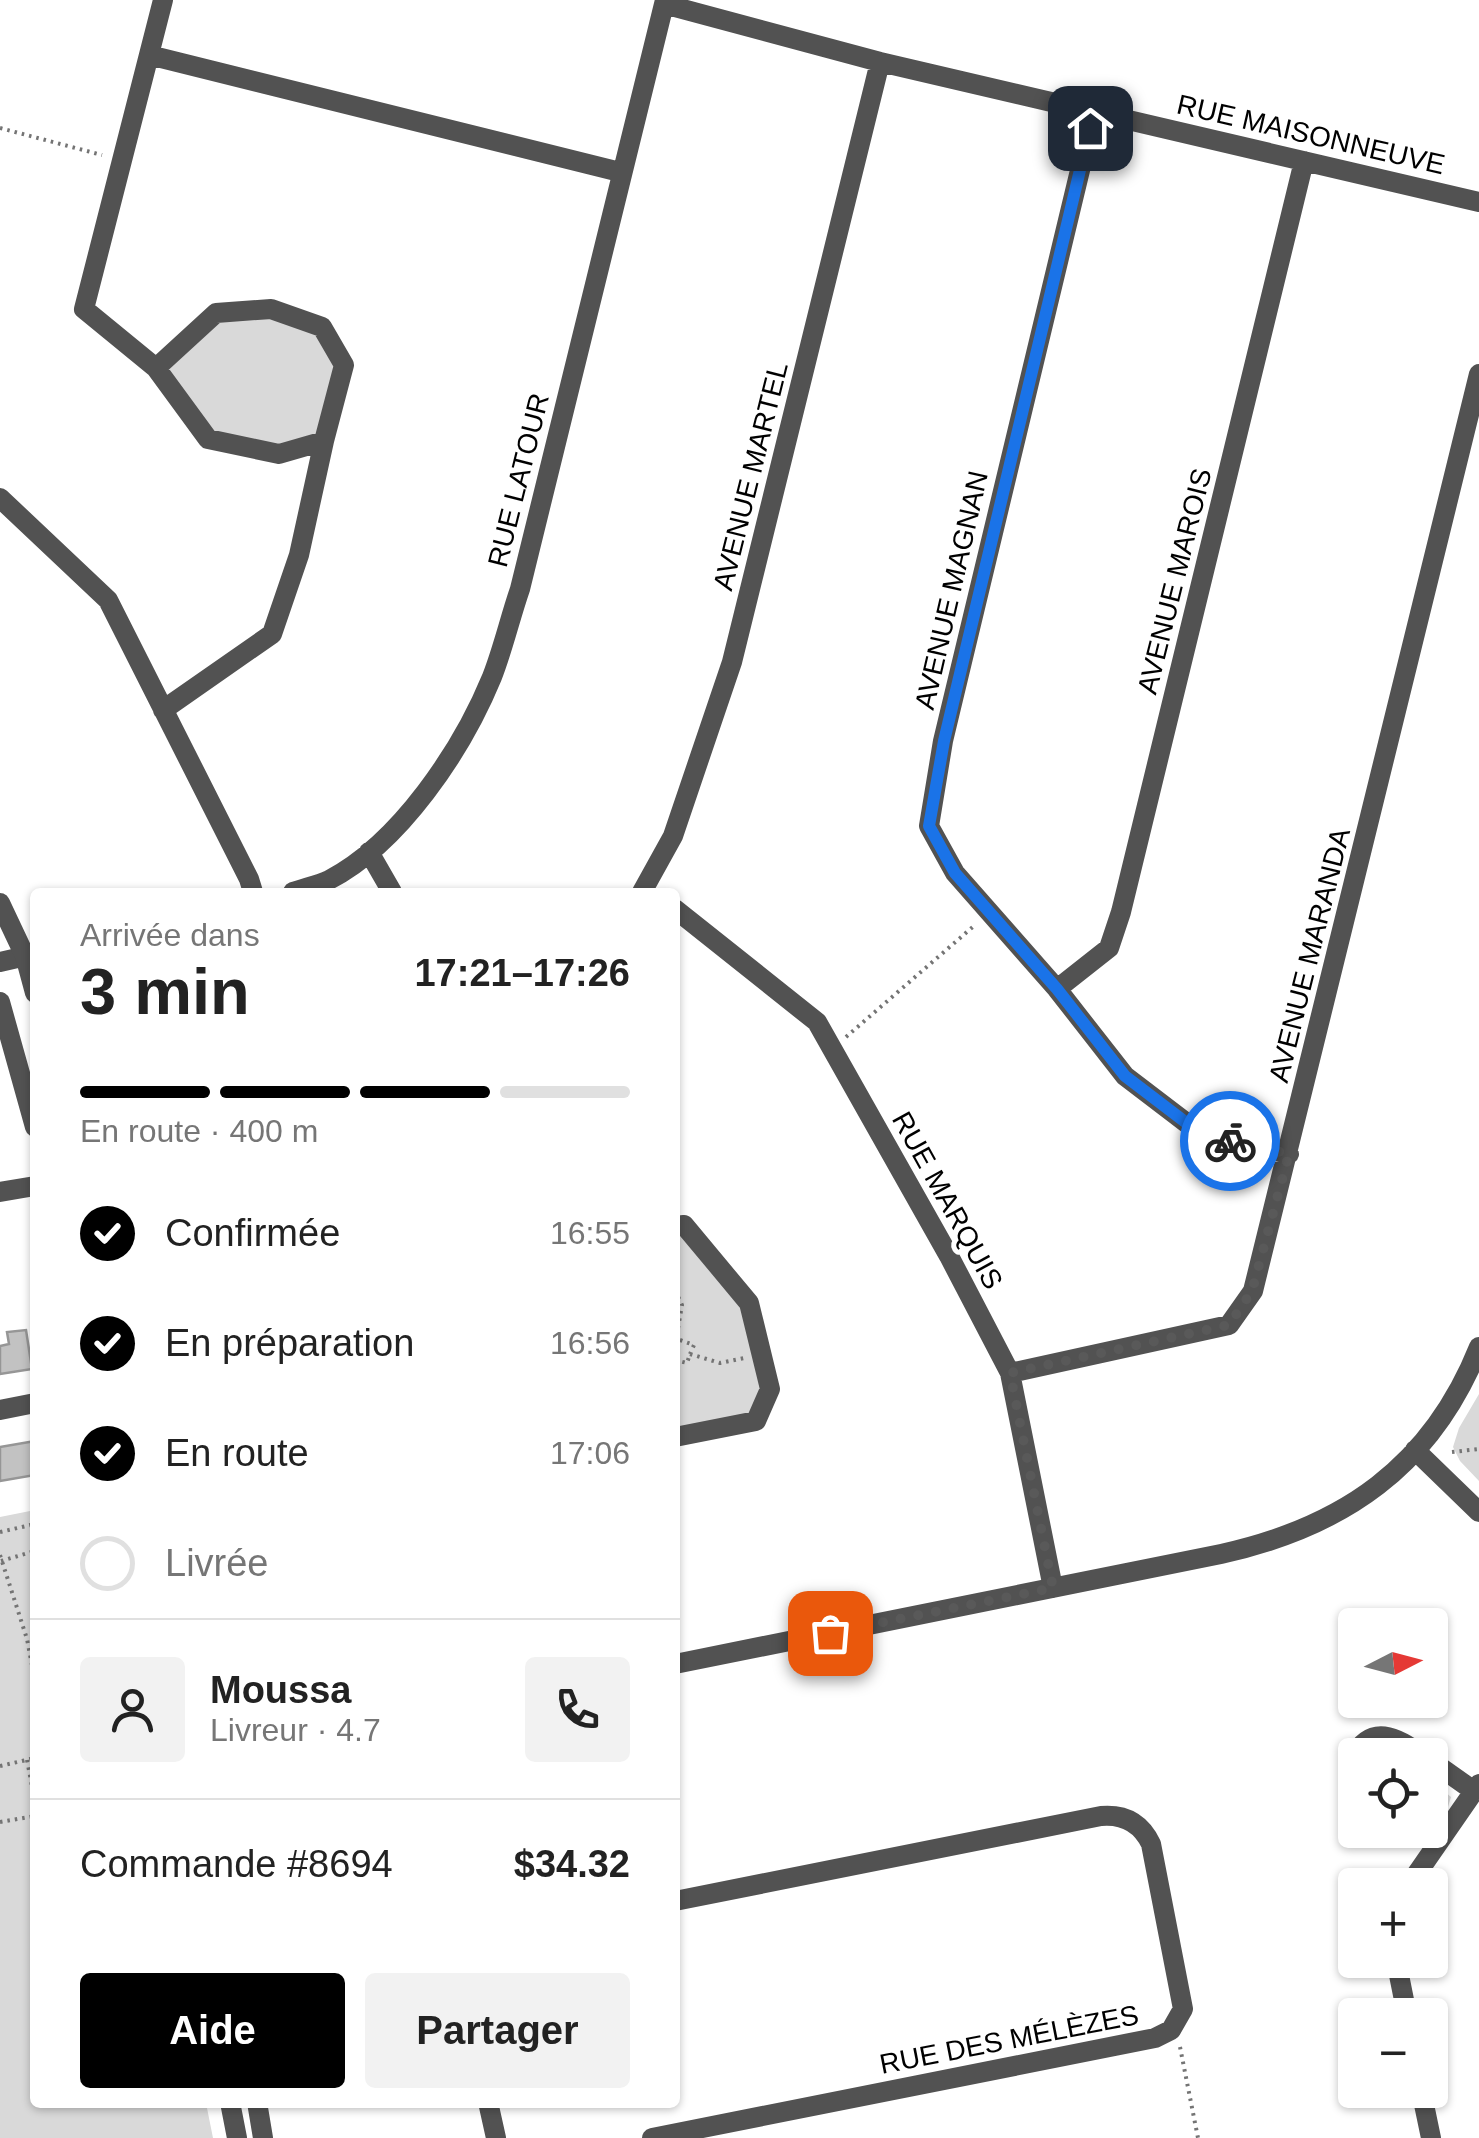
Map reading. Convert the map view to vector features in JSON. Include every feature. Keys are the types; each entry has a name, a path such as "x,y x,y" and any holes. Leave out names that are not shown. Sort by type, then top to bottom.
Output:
{"street":[{"path":"163,0 84,310 156,368 208,439 279,454 324,440"},
{"name":"RUE MAISONNEUVE","path":"664,2 880,62 1479,202"},
{"name":"RUE LATOUR","path":"304,888 329,880 369,852 417,803 459,744 492,677 520,589 664,2"},
{"path":"149,55 620,172"},
{"name":"AVENUE MARTEL","path":"649,888 673,836 732,662 880,62"},
{"name":"AVENUE MAGNAN","path":"1094,112 944,741 929,826 955,873 1057,989 1125,1076 1201,1134 1289,1154"},
{"name":"AVENUE MAROIS","path":"1057,989 1109,948 1121,912 1304,161"},
{"path":"156,368 216,312 271,309 322,327 344,365 298,554 272,634 163,710"},
{"name":"AVENUE MARANDA","path":"1010,1373 1229,1325 1252,1291 1479,374"},
{"path":"0,498 108,600 252,888"},
{"path":"369,852 390,888"},
{"path":"0,903 30,955 0,962"},
{"name":"RUE MARQUIS","path":"680,913 817,1022 832,1049 1010,1373 1053,1588"},
{"path":"0,1002 30,1109"},
{"path":"0,1192 30,1187"},
{"path":"680,1226 749,1303 770,1388 756,1421 680,1436"},
{"path":"680,1663 1240,1550 1292,1535 1356,1502 1396,1470 1452,1401 1479,1347"},
{"path":"0,1410 30,1404"},
{"path":"1415,1450 1479,1512"},
{"path":"1371,1738 1396,1738"},
{"path":"1448,1771 1477,1788 1448,1829"},
{"name":"RUE DES MÉLÈZES","path":"652,2138 1155,2038 1171,2030 1182,2009 1151,1844 1140,1827 1122,1817 1101,1816 680,1900"},
{"path":"231,2108 237,2138"},
{"path":"257,2108 263,2138"},
{"path":"489,2108 496,2138"},
{"path":"1425,2108 1431,2138"}],"path":[{"path":"0,128 122,160"},
{"path":"832,1049 990,912"},
{"path":"680,1340 694,1345 686,1363 680,1361"},
{"path":"690,1354 720,1363 762,1355"},
{"path":"1452,1452 1479,1449"},
{"path":"0,1532 30,1525"},
{"path":"30,1552 1,1558 30,1655"},
{"path":"0,1766 30,1759"},
{"path":"26,1760 30,1779"},
{"path":"0,1822 30,1817"},
{"path":"1180,2047 1198,2138"}],"shaded area":[{"path":"271,309 322,327 344,365 324,441 279,454 208,439 156,368 216,313"},
{"path":"680,1231 749,1303 770,1389 756,1421 680,1436"},
{"path":"1479,1394 1479,1481 1453,1447"},
{"path":"30,1511 30,2108 207,2108 213,2138 0,2138 0,1517"}],"building":[{"path":"26,1330 30,1369 0,1374 0,1346 9,1344 7,1332"},
{"path":"30,1442 30,1476 0,1481 0,1447"}],"way so far":[{"path":"830,1633 1053,1588 1010,1373 1229,1325 1252,1291 1289,1154 1230,1141"}],"route":[{"path":"1090,128 944,741 929,826 955,873 1057,989 1125,1076 1201,1134 1230,1141"}]}
